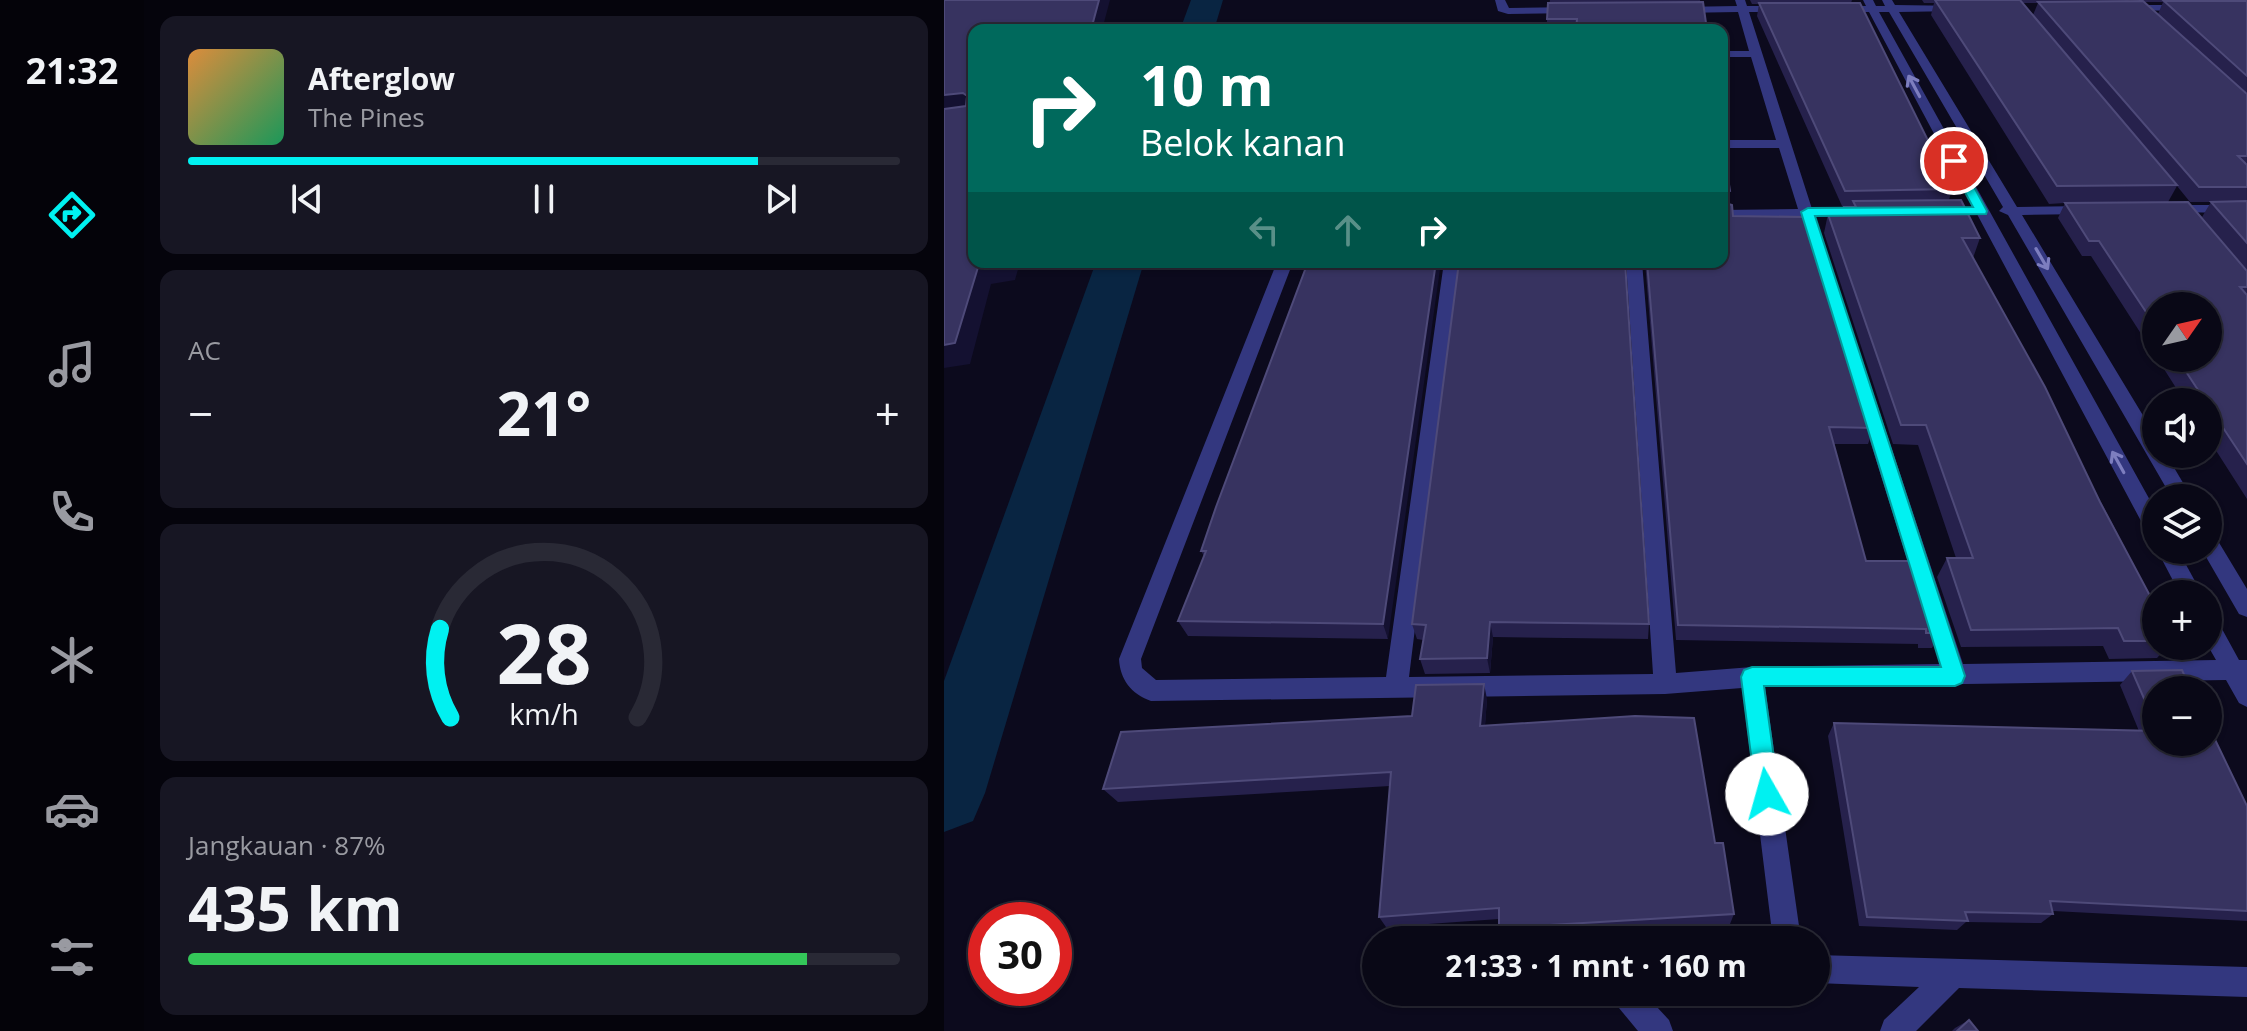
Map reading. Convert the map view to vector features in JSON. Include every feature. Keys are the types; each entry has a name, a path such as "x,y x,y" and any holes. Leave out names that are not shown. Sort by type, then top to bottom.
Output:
{"street":[{"path":"1500,0 1502,9 1508,11 1581,10"},
{"path":"1890,4 2142,430"},
{"path":"1830,9 1890,4 1971,8"},
{"path":"2110,8 2136,4 2201,8"},
{"path":"2136,4 2151,18"},
{"path":"1669,10 1742,5 1801,9"},
{"path":"1742,5 1755,54 1955,676"},
{"path":"1870,5 1973,211 2142,506"},
{"path":"1728,54 1755,54"},
{"path":"1728,144 1785,144"},
{"path":"1973,211 2107,209"},
{"path":"2153,209 2247,209"},
{"path":"1728,214 1886,212"},
{"path":"1283,268 1130,659 1131,673 1151,691 1665,684 1752,677 2240,670"},
{"path":"1396,688 1451,268"},
{"path":"1634,268 1665,684"},
{"path":"2221,564 2247,608"},
{"path":"2222,645 2240,670 2247,696"},
{"path":"1752,677 1785,926"},
{"path":"1830,970 2247,982"},
{"path":"1895,1031 1951,975"},
{"path":"1636,1006 1658,1031"}],"building":[{"path":"944,0 1099,0 1093,24 968,24 968,268 978,268 955,343 944,345 944,109 966,106 967,96 963,93 944,95"},
{"path":"1935,0 2020,0 2177,185 2057,186"},
{"path":"2143,1 2247,94 2247,156 2238,156 2247,165 2247,187 2199,187 2038,2"},
{"path":"2164,1 2247,1 2247,76"},
{"path":"1703,2 1706,24 1577,24 1577,19 1547,19 1548,3"},
{"path":"1759,3 1860,3 1952,189 1845,191"},
{"path":"1961,200 1980,238 1962,238 2045,387 2142,581 2142,641 2124,641 2118,628 1971,630 1947,558 1973,558 1926,425 1901,425 1828,214 1847,215 1844,207 1856,207 1853,201"},
{"path":"2247,201 2247,243 2211,202"},
{"path":"2188,202 2247,271 2247,287 2240,287 2247,295 2247,464 2222,426 2222,388 2197,388 2186,372 2222,372 2222,292 2142,292 2142,306 2099,241 2089,241 2065,203"},
{"path":"1728,204 1732,205 1733,216 1805,217 1874,428 1829,427 1866,561 1917,561 1940,633 1926,633 1926,629 1678,625 1648,268 1728,268"},
{"path":"1306,268 1435,268 1383,624 1178,621 1206,551 1201,551"},
{"path":"1458,268 1625,268 1649,624 1490,622 1487,658 1420,659 1426,625 1412,624"},
{"path":"2182,670 2185,676 2142,676 2142,694 2132,671"},
{"path":"1484,684 1480,726 1635,716 1694,718 1715,843 1723,843 1734,914 1533,926 1499,926 1499,908 1379,917 1391,772 1103,789 1121,732 1412,716 1416,685"},
{"path":"1834,723 2142,731 2142,756 2222,754 2247,806 2247,911 2050,901 2053,914 1965,912 1968,921 1867,917"},
{"path":"1969,1020 1978,1031 1957,1031"}],"waterway":[{"path":"1199,24 1207,0"},
{"path":"944,793 1118,268"}],"route":[{"path":"1767,794 1752,677 1955,676 1808,212 1981,211 1954,161"}]}
